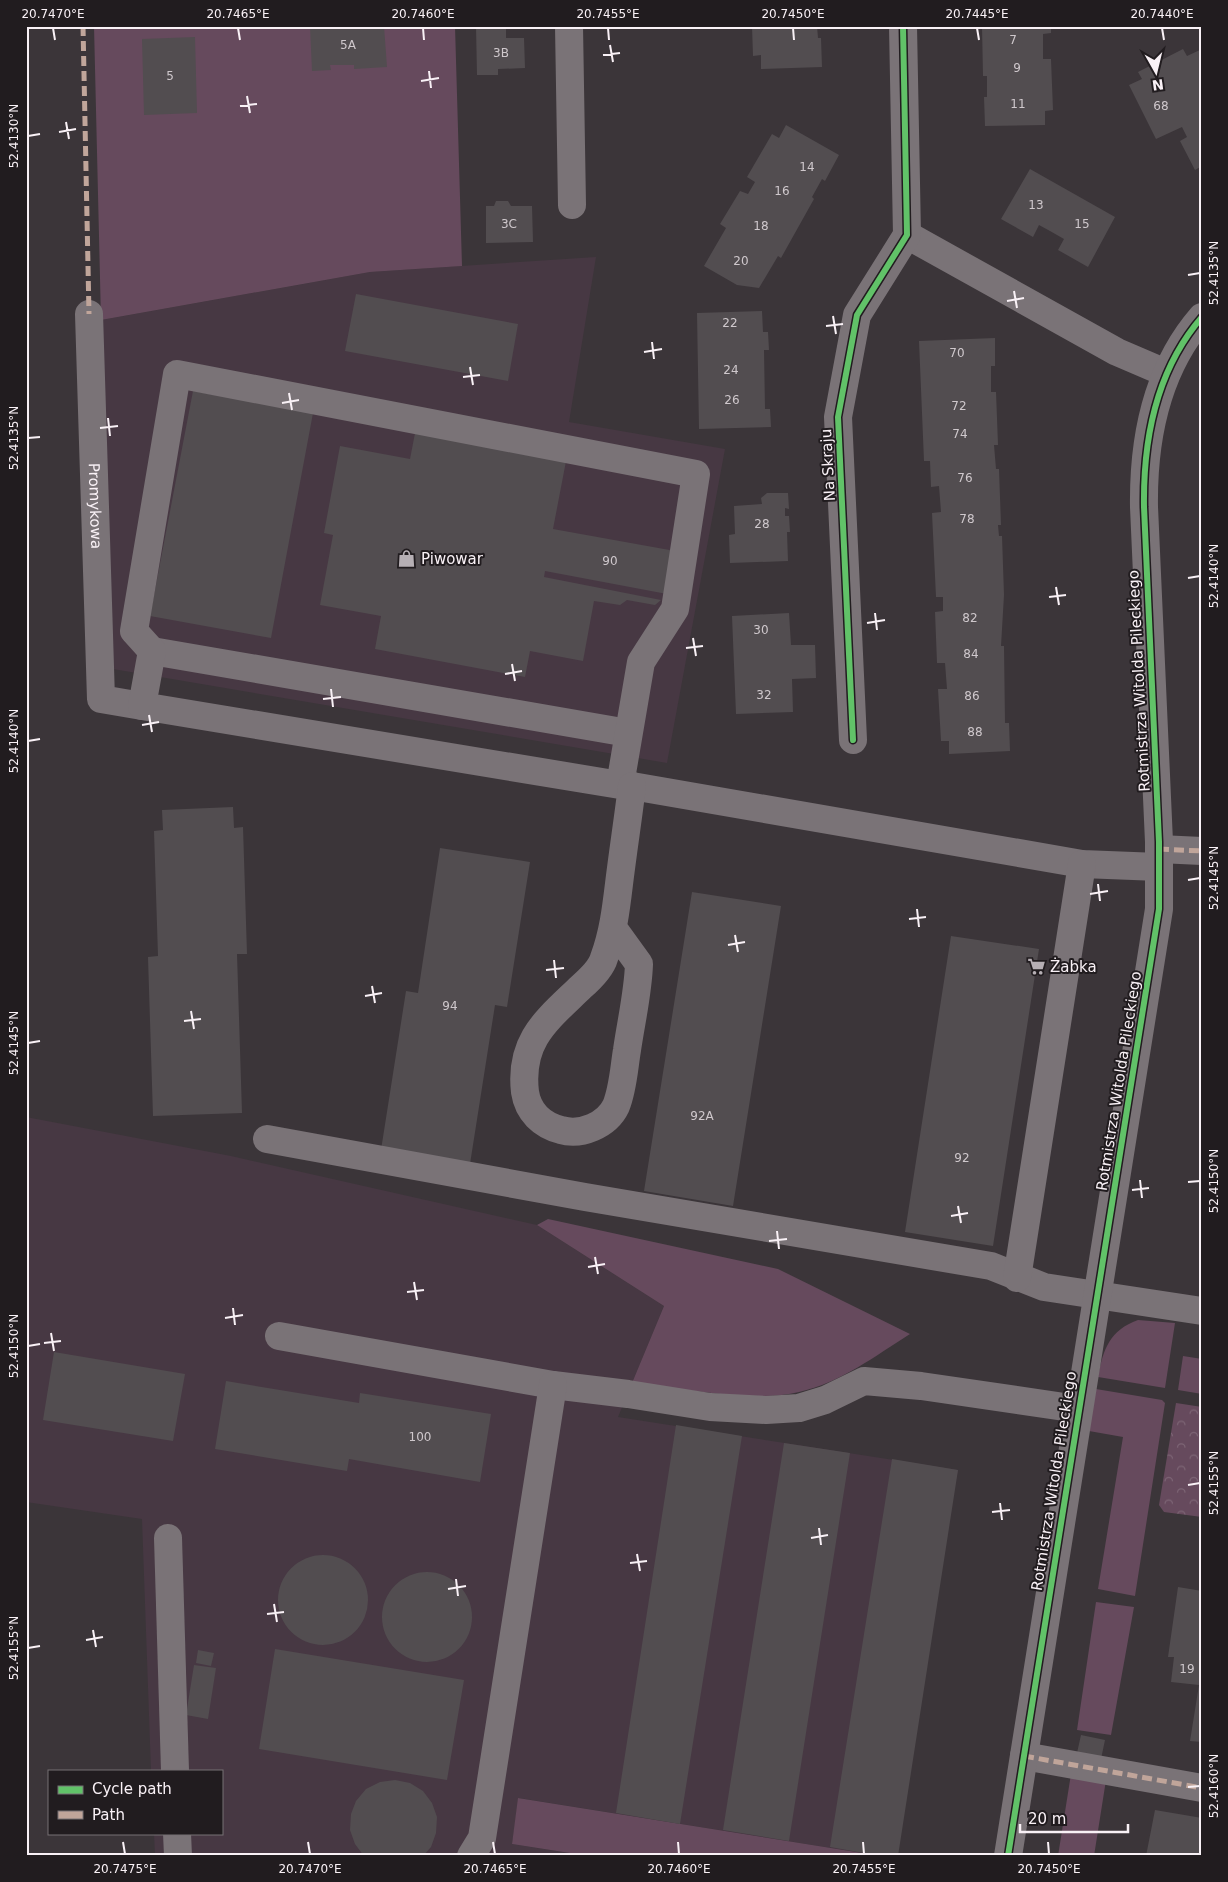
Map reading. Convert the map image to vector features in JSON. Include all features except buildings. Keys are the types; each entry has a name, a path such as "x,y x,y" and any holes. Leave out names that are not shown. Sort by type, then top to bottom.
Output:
{"street":[{"path":"569,26 572,205"},
{"path":"903,26 908,235 1117,352 1166,373"},
{"name":"Na Skraju","path":"853,740 838,418 857,315 908,235"},
{"name":"Promykowa","path":"89,314 101,699 142,706"},
{"name":"Rotmistrza Witolda Pileckiego","path":"1008,1856 1078,1409 1158,919 1159,858 1143,471 1148,430 1166,373 1183,338 1202,317"},
{"path":"613,928 639,964 621,1086 615,1106 604,1120 590,1129 569,1132 551,1128 536,1116 527,1102 524,1081 530,1048 535,1034 543,1023 588,980 604,960 613,928 626,785 628,733 641,662 675,609 696,474 177,374 134,631 152,651 628,733"},
{"path":"152,651 142,706 626,785 1082,864 1159,858 1202,851"},
{"path":"1017,1278 1082,864"},
{"path":"268,1139 584,1197 991,1266 1017,1278 1044,1287 1202,1311"},
{"path":"279,1336 553,1386 628,1394 710,1407 766,1410 799,1408 825,1400 864,1381 921,1386 1078,1409"},
{"path":"472,1856 482,1838 553,1386"},
{"path":"168,1538 175,1770"},
{"path":"1024,1756 1202,1788"},
{"path":"177,1834 178,1856"}],"shaded area":[{"name":"Piwowar","path":"596,257 569,422 725,449 667,763 113,669 101,320 370,272"},
{"path":"26,1117 231,1156 537,1225 664,1306 618,1417 958,1470 881,1856 519,1798 512,1844 589,1856 155,1856 154,1834 222,1834 222,1770 151,1770 142,1519 26,1502"}],"green space":[{"path":"94,26 455,26 462,266 370,272 101,320"},
{"path":"548,1219 778,1269 910,1334 843,1375 814,1388 799,1392 761,1396 739,1395 632,1383 664,1306 537,1225"},
{"path":"1138,1320 1175,1323 1165,1388 1098,1377 1102,1358 1109,1342 1121,1329"},
{"path":"1183,1356 1202,1359 1202,1394 1178,1390"},
{"path":"1096,1389 1162,1400 1165,1403 1135,1596 1098,1589 1123,1437 1089,1431"},
{"path":"1176,1403 1202,1407 1202,1517 1164,1512 1159,1505"},
{"path":"1096,1602 1134,1607 1111,1735 1077,1730"},
{"path":"1071,1774 1106,1780 1094,1856 1058,1856"},
{"path":"518,1798 881,1856 589,1856 512,1844"}],"marked path":[{"path":"83,26 89,314"},
{"path":"1159,849 1202,851"},
{"path":"1024,1756 1202,1788"}],"cycle path":[{"path":"853,740 838,417 857,315 907,235 903,26"},
{"path":"1008,1856 1159,909 1159,842 1144,507 1146,456 1155,406 1163,382 1173,359 1202,317"}],"place":[{"name":"Piwowar","path":"407,559"},
{"name":"Żabka","path":"1036,967"}]}
